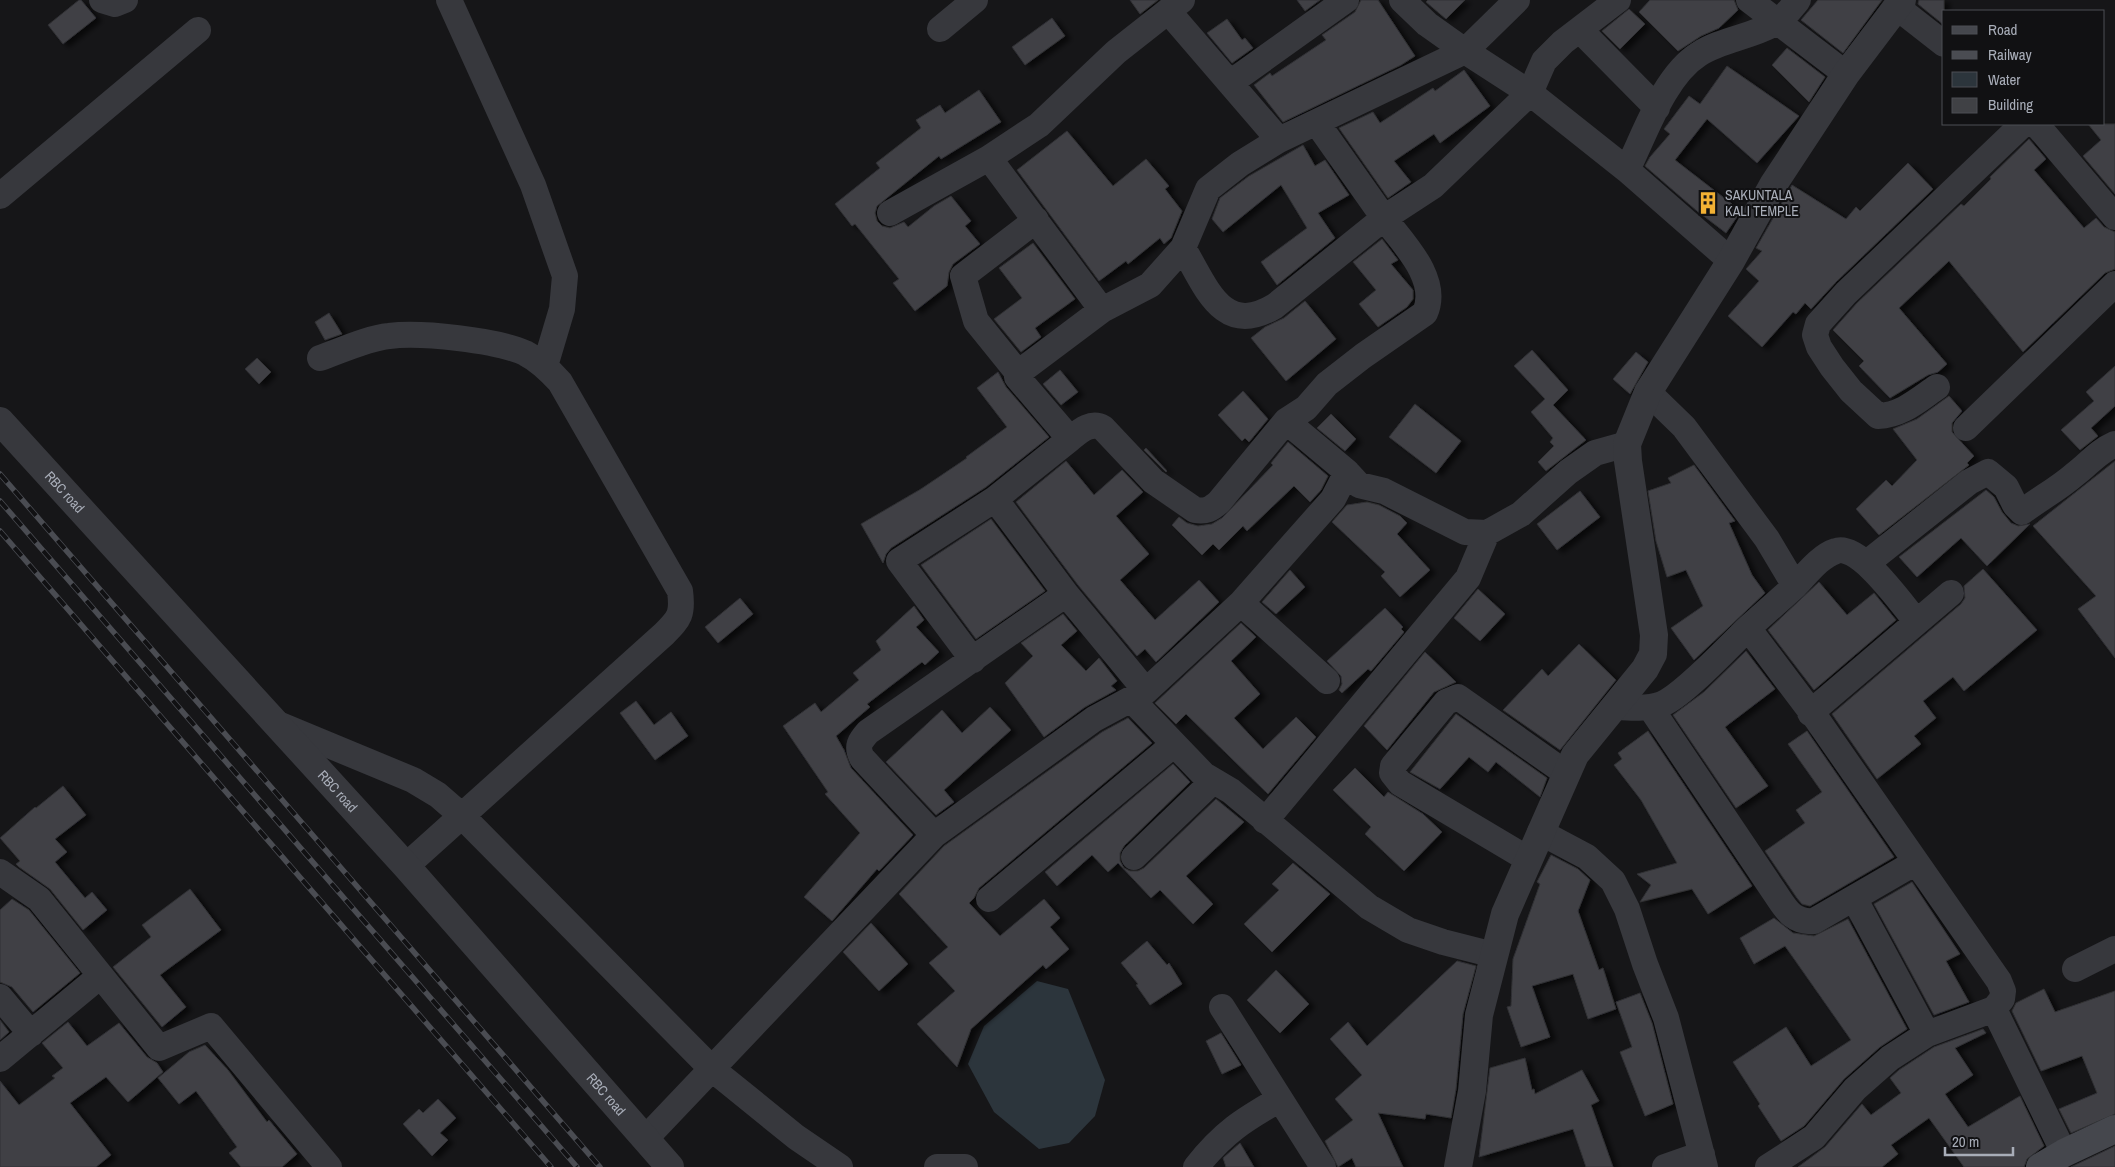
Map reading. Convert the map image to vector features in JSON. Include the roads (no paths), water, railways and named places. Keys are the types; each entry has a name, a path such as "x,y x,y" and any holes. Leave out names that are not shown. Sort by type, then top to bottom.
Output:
{"main road":[{"path":"2040,1167 2064,1153 2115,1129"}],"street":[{"path":"102,0 115,4 125,0"},
{"path":"449,0 532,185 565,276 562,309 545,366"},
{"path":"940,29 975,0"},
{"path":"1230,83 1346,0"},
{"path":"1402,0 1427,24 1530,93 1627,170 1731,261"},
{"path":"1018,373 1102,310 1150,285 1184,248 1208,188 1240,164 1279,140 1465,51 1517,0"},
{"path":"1184,248 1219,305 1230,314 1240,316 1259,315 1275,306 1384,218 1433,186 1530,93 1544,61 1563,42 1618,0"},
{"path":"1748,0 1846,74"},
{"path":"1627,170 1657,108 1679,72 1694,57 1716,45 1777,22 1798,0"},
{"path":"1458,1167 1472,1090 1479,1015 1505,914 1575,755 1616,707 1645,669 1653,654 1654,635 1627,444 1648,392 1731,261 1773,185 1846,74 1900,4 1942,42"},
{"path":"890,213 989,158 1039,125 1116,52 1175,5 1230,83 1279,140"},
{"path":"0,196 198,30"},
{"path":"1580,30 1657,108"},
{"path":"972,660 899,560 995,499 1082,429 1098,425 1112,437 1153,481 1195,510 1202,512 1211,509 1219,502 1286,421 1306,408 1327,384 1362,356 1425,313 1430,302 1429,290 1414,257 1317,123"},
{"path":"1937,387 1905,410 1891,416 1878,416 1851,391 1832,367 1819,347 1816,335 1818,324 1846,293 2022,125"},
{"path":"2037,125 2115,216"},
{"path":"989,158 1102,310"},
{"path":"1036,220 963,276 976,321 1018,373 1018,377 1070,439"},
{"path":"1966,428 2115,284"},
{"path":"320,358 387,336 427,335 480,342 524,353 545,366 560,382 680,591 682,608 678,620 406,866"},
{"path":"1648,392 1684,427 1766,539 1794,586"},
{"name":"RBC road","path":"0,421 406,866 670,1167"},
{"path":"1286,421 1347,472 1359,485 1384,491 1465,532 1487,533 1521,514 1568,472 1595,453 1627,444"},
{"path":"1867,563 1969,482 1988,472 2006,488 2015,505 2022,512 2075,475 2104,448 2115,444"},
{"path":"645,1139 934,835 1042,754 1094,719 1138,695 1241,603 1333,499 1347,472"},
{"path":"995,499 1066,594 1173,745 1213,781 1231,791 1369,907 1408,930 1443,942 1494,955"},
{"path":"1265,821 1468,578 1487,533"},
{"path":"1616,707 1650,706 1664,703 1694,680 1828,554 1837,550 1846,550 1867,563 1917,622"},
{"path":"1810,712 1951,593"},
{"path":"934,835 862,758 858,749 860,741 868,732 1066,594"},
{"path":"1241,603 1327,681"},
{"path":"1748,628 1916,862 1999,981 2003,991 2002,999 1994,1009 1927,1034 1890,1058 1855,1089 1814,1137 1768,1167"},
{"path":"1528,859 1400,783 1392,773 1393,766 1446,702 1458,697 1566,774"},
{"path":"1650,706 1773,890 1795,919 1802,922 1814,921 1916,862"},
{"path":"278,724 413,780 438,795 461,815 712,1069 796,1137 840,1167"},
{"path":"989,899 1173,745"},
{"path":"1134,857 1213,781"},
{"path":"1540,832 1587,857 1613,881 1628,909 1645,964 1666,1018 1703,1161 1665,1167"},
{"path":"0,872 39,900 159,1048 211,1026 329,1167"},
{"path":"1854,898 1927,1034"},
{"path":"2075,969 2115,949"},
{"path":"0,1059 100,976"},
{"path":"0,996 31,1034"},
{"path":"1222,1007 1323,1167"},
{"path":"1994,1009 2064,1153"},
{"path":"1196,1167 1218,1140 1238,1124 1280,1099"},
{"path":"937,1167 965,1167"}],"water":[{"path":"1037,981 1068,989 1105,1080 1095,1116 1069,1143 1039,1149 994,1112 968,1064 984,1026"}],"railway":[{"path":"0,474 600,1167"},
{"path":"0,501 577,1167"},
{"path":"0,531 551,1167"}],"place":[{"name":"SAKUNTALA KALI TEMPLE","path":"1708,203"}]}
